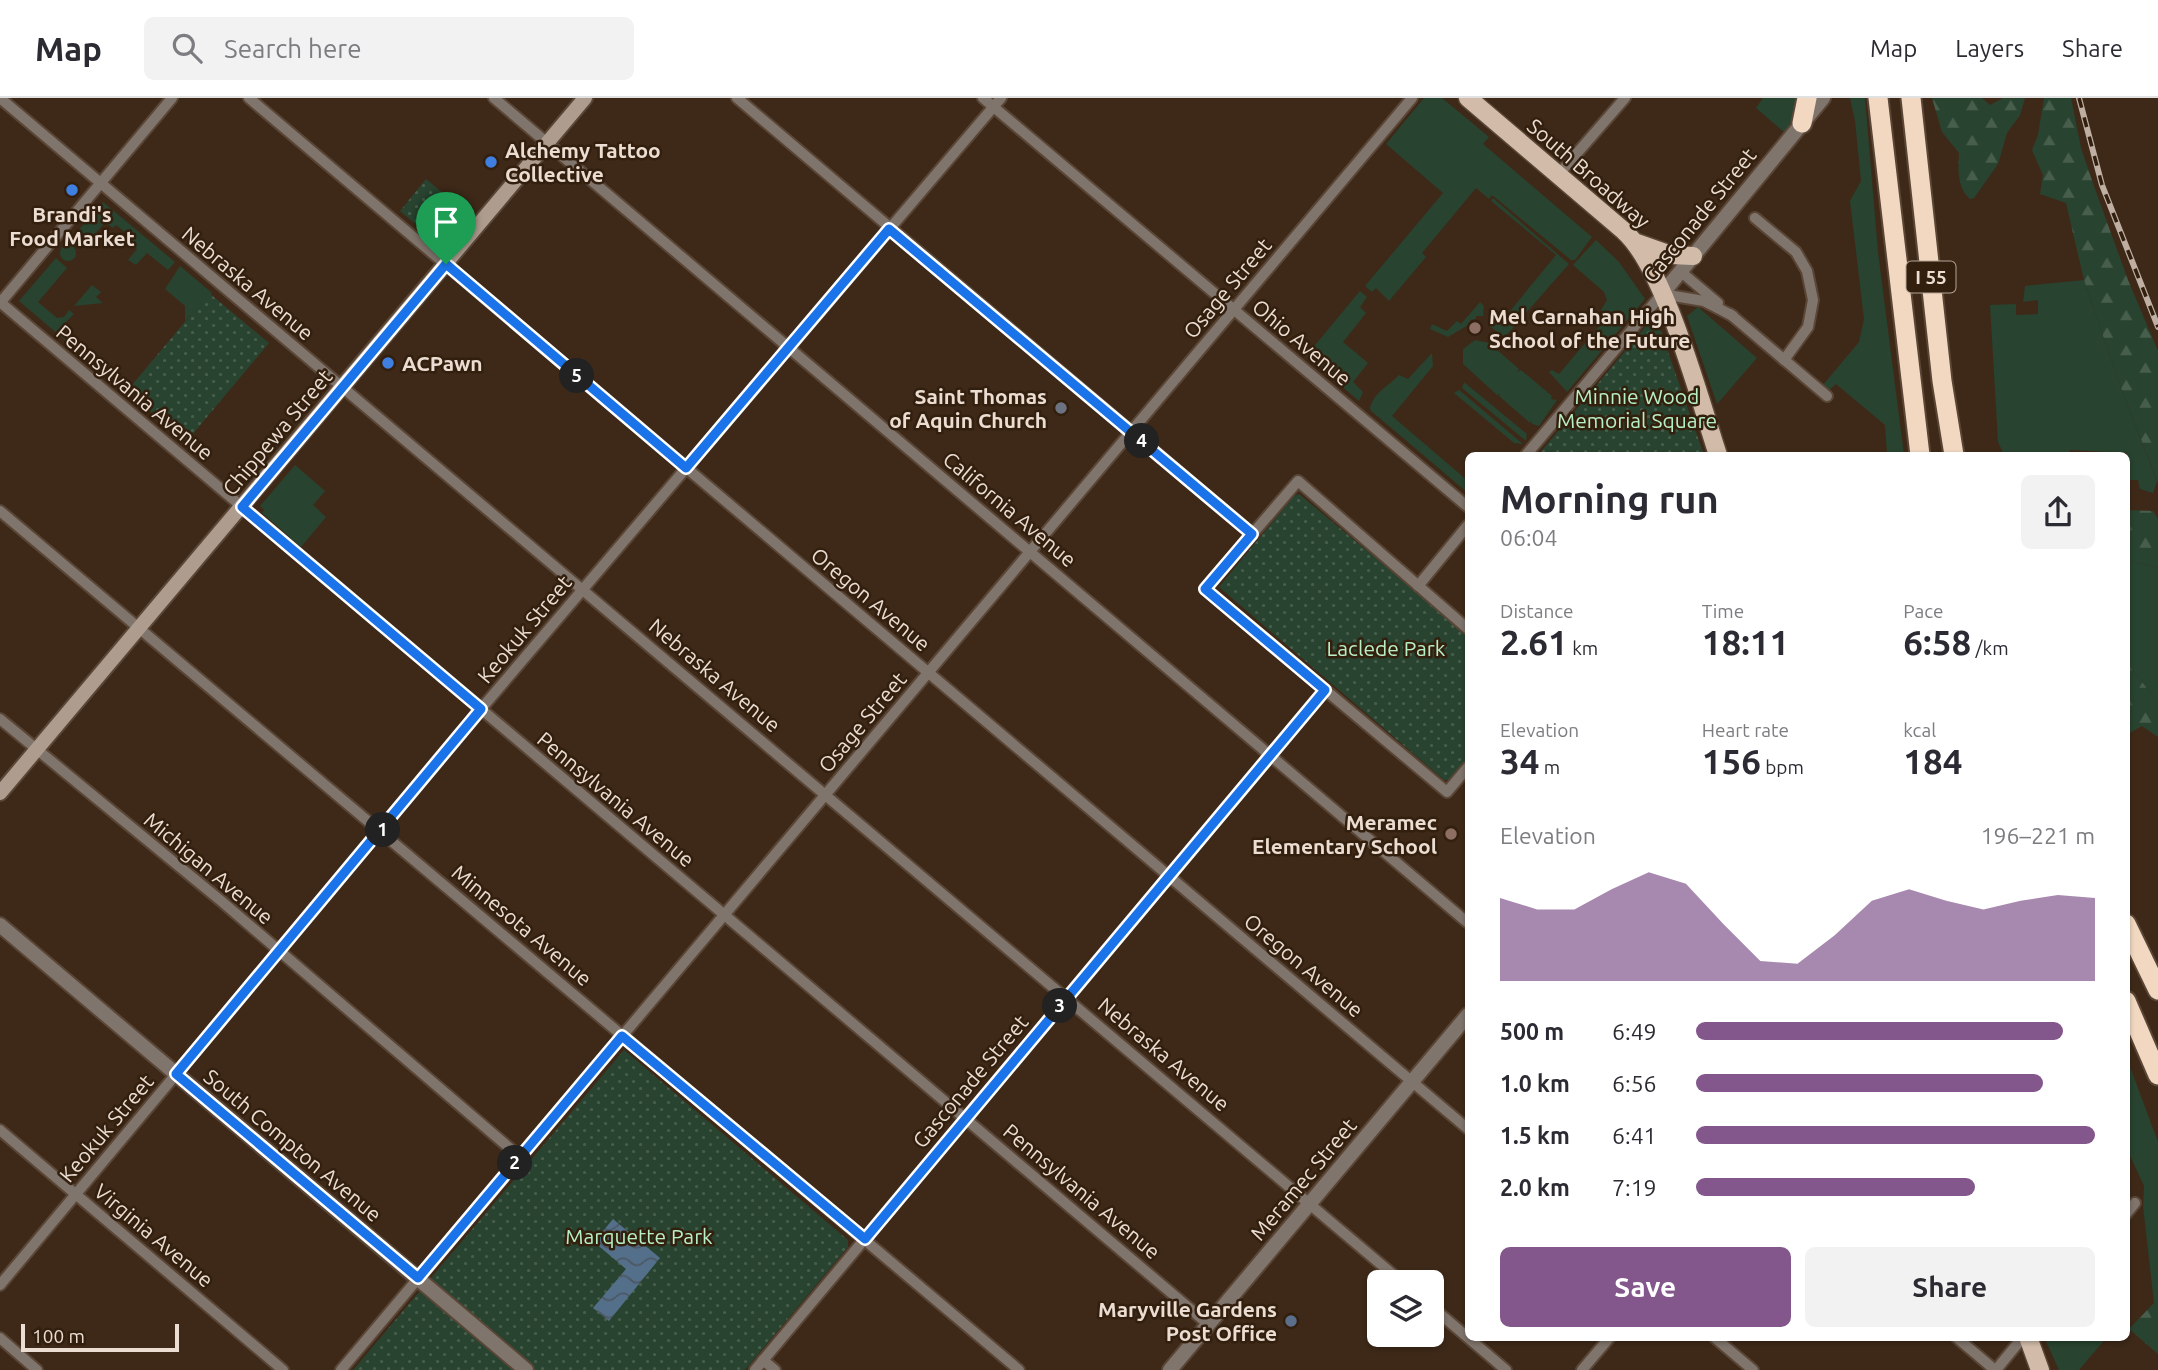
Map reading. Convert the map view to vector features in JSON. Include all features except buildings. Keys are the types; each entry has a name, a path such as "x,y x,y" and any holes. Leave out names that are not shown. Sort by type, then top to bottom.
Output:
{"highway":[{"path":"1802,123 1807,98"},
{"name":"I 55","path":"1878,98 1920,452"},
{"name":"I 55","path":"1911,98 1941,370 1954,452"},
{"path":"2130,932 2158,990"},
{"path":"2130,1010 2158,1076"}],"main road":[{"name":"Chippewa Street","path":"0,793 585,98"},
{"name":"South Broadway","path":"1468,98 1637,243 1662,294 1717,452"},
{"path":"1637,243 1671,255 1693,256"},
{"path":"2027,1341 2040,1370"}],"street":[{"name":"Nebraska Avenue","path":"0,98 1388,1270"},
{"path":"0,303 172,98"},
{"name":"Oregon Avenue","path":"249,98 1465,1126"},
{"name":"California Avenue","path":"494,98 1465,920"},
{"path":"737,98 1252,534"},
{"name":"Ohio Avenue","path":"984,98 997,102 1234,310 1465,504"},
{"name":"Osage Street","path":"341,1370 1412,98"},
{"path":"1559,175 1625,98"},
{"name":"Gasconade Street","path":"1529,452 1823,98"},
{"name":"Keokuk Street","path":"0,1284 381,832 481,709 997,102"},
{"path":"1755,218 1797,252 1807,271 1813,300 1808,327 1784,360"},
{"path":"1680,271 1826,396"},
{"path":"1662,294 1704,301 1733,316"},
{"name":"Pennsylvania Avenue","path":"0,303 1208,1324"},
{"path":"1465,626 1297,481 1205,589 1447,792 1465,771"},
{"name":"Minnesota Avenue","path":"0,511 1019,1370"},
{"path":"1418,586 1465,529"},
{"name":"Gasconade Street","path":"755,1370 1325,690"},
{"name":"Michigan Avenue","path":"0,719 280,952 520,1157"},
{"name":"South Compton Avenue","path":"0,925 526,1370"},
{"name":"Meramec Street","path":"1170,1370 1465,1019"},
{"name":"Virginia Avenue","path":"0,1130 282,1370"},
{"path":"2130,1209 2135,1203"},
{"path":"1444,1317 1465,1335"},
{"path":"0,1338 37,1370"},
{"path":"1472,1341 1506,1370"},
{"path":"1582,1370 1607,1341"},
{"path":"1719,1341 1753,1370"},
{"path":"1961,1341 1995,1370 2021,1341"},
{"path":"763,1360 775,1370"}],"green space":[{"path":"1424,98 1442,98 1489,137 1483,144 1592,237 1575,260 1571,260 1492,195 1489,199 1476,188 1422,253 1426,257 1389,301 1376,288 1372,292 1365,286 1443,193 1386,144"},
{"path":"1763,98 1803,98 1798,118 1786,134 1756,108"},
{"path":"1850,98 1865,98 1878,252 1904,452 1887,452 1885,425 1836,384 1829,390 1823,385 1859,342 1864,319 1850,201 1861,181"},
{"path":"1932,98 1982,98 1990,105 2003,98 2025,98 2020,115 2007,133 1998,164 1974,198 1970,199 1963,189 1959,153 1942,132"},
{"path":"2044,98 2071,98 2081,148 2095,189 2128,280 2158,351 2158,483 2118,380 2084,280 2066,203 2040,194 2043,175 2032,150 2038,135"},
{"path":"426,179 468,214 442,246 400,211"},
{"path":"1493,198 1569,264 1505,337 1489,326 1492,313 1502,321 1556,255 1491,201"},
{"path":"103,202 175,262 168,270 147,253 136,265 128,260 137,249 129,242 133,238 116,225 113,228 105,222 84,247 72,238"},
{"path":"1596,240 1619,262 1645,299 1567,392 1549,372 1552,370 1559,374 1608,316 1601,310 1607,300 1604,292 1573,265"},
{"path":"68,245 76,253 68,261 60,253"},
{"path":"56,258 67,268 38,302 57,318 64,317 69,310 74,314 57,331 86,358 19,301"},
{"path":"180,266 212,293 185,321 185,306 165,289"},
{"path":"2084,280 2118,380 2157,481 2153,493 2140,489 2138,480 2130,480 2130,452 2003,452 1998,442 1990,305 2016,304 2016,315 2038,314 2038,300 2023,302 2025,286"},
{"path":"92,285 101,292 96,297 103,303 74,306"},
{"path":"1360,291 1367,297 1360,307 1366,313 1343,342 1368,363 1353,382 1363,392 1359,401 1306,356"},
{"path":"209,293 269,343 186,442 127,391"},
{"path":"1480,302 1484,306 1483,316 1476,316 1476,319 1470,320 1470,324 1448,337 1430,329 1432,324 1447,331 1457,321 1461,324"},
{"path":"1698,307 1757,358 1717,404 1687,316"},
{"name":"Minnie Wood Memorial Square","path":"1651,320 1658,323 1703,452 1541,452"},
{"path":"1475,340 1489,343 1519,369 1517,372 1521,370 1552,396 1551,399 1557,400 1539,426 1532,424 1532,421 1530,423 1463,364 1463,349"},
{"path":"1432,353 1433,366 1392,416 1465,478 1465,490 1370,410 1374,399 1399,375 1408,379"},
{"path":"1464,382 1527,434 1526,441 1462,388"},
{"path":"1459,390 1523,444 1514,443 1454,393"},
{"path":"295,465 325,491 313,505 326,517 301,547 262,513 264,510 260,506"},
{"name":"Laclede Park","path":"1299,494 1465,632 1465,763 1450,780 1444,780 1219,587 1294,496"},
{"path":"2130,510 2153,511 2158,519 2158,568 2130,560"},
{"path":"2130,560 2158,568 2158,702 2130,667"},
{"path":"2130,667 2158,702 2158,737 2142,726 2130,733"},
{"name":"Marquette Park","path":"624,1050 848,1240 848,1247 745,1370 353,1370"},
{"path":"2130,1067 2158,1142 2158,1306 2154,1303 2143,1206 2144,1186 2130,1156"},
{"path":"2154,1303 2158,1306 2158,1354 2130,1330"},
{"path":"2046,1341 2104,1341 2079,1370 2059,1370"}],"water":[{"path":"613,1219 660,1258 609,1321 593,1308 626,1269 594,1242"}],"railway":[{"path":"2079,98 2102,185 2158,327"}],"place":[{"name":"Alchemy Tattoo Collective","path":"491,162"},
{"name":"Brandi's Food Market","path":"72,190"},
{"name":"Mel Carnahan High School of the Future","path":"1475,328"},
{"name":"ACPawn","path":"388,363"},
{"name":"Saint Thomas of Aquin Church","path":"1061,408"},
{"name":"Meramec Elementary School","path":"1451,834"},
{"name":"Maryville Gardens Post Office","path":"1291,1321"}],"route":[{"path":"889,229 1252,534 1205,589 1325,690 865,1239 622,1036 418,1278 176,1074 381,832 481,709 242,507 446,264 686,468 889,229"}]}
